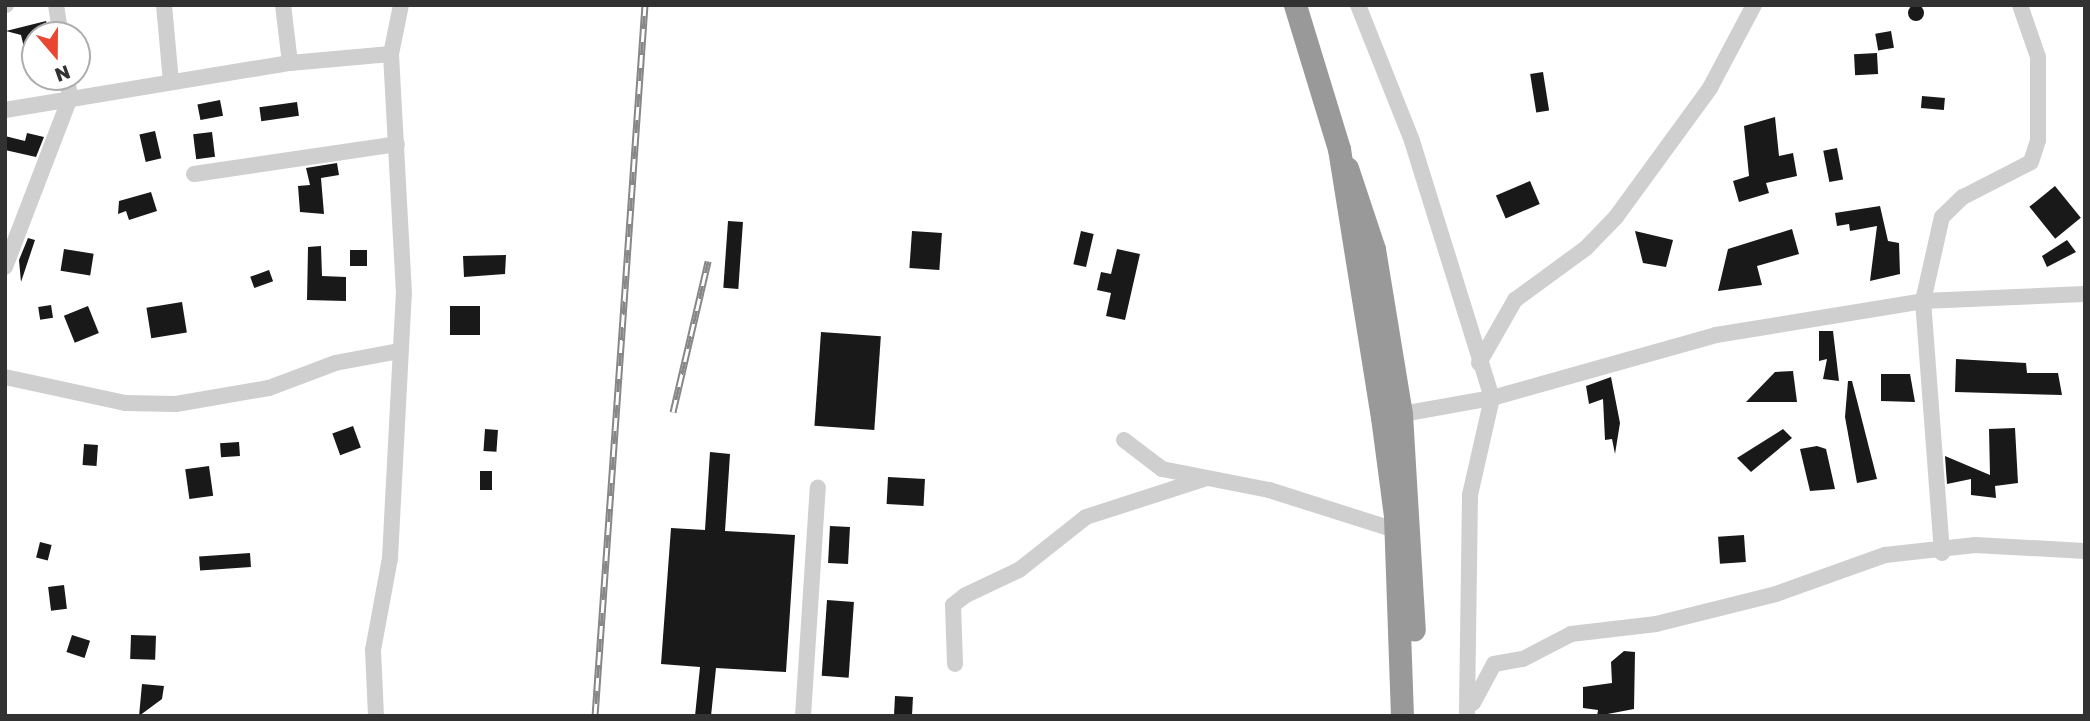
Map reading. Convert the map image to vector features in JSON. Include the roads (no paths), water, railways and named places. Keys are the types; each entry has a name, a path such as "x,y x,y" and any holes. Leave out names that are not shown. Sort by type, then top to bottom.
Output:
{"highway":[{"path":"1294,5 1339,149 1412,513 1416,716"},
{"path":"1391,416 1402,716"}],"street":[{"path":"164,5 171,82"},
{"path":"283,5 290,63"},
{"path":"376,716 373,650 390,558 400,351 397,144 391,54 401,5"},
{"path":"1358,5 1412,141 1492,398 1470,495 1469,716"},
{"path":"1479,363 1515,300 1586,248 1616,217 1710,88 1754,5"},
{"path":"1942,554 1923,301 1942,217 1963,197 2018,173 2031,162 2038,140 2038,57 2020,5"},
{"path":"5,110 290,63 391,54"},
{"path":"5,267 70,99 69,91"},
{"path":"194,174 397,144"},
{"path":"1391,416 1492,398 1716,335 1923,301 2085,294"},
{"path":"5,377 125,403 176,404 246,393 335,363 400,351"},
{"path":"1124,440 1162,469 1269,490 1395,530"},
{"path":"955,664 953,605 966,595 1019,570 1086,517 1205,479"},
{"path":"803,716 818,487"},
{"path":"1469,716 1479,684 1494,664 1523,659 1571,634 1656,624 1776,594 1885,555 1942,554 1975,545 2085,551"}],"railway":[{"path":"595,716 645,5"},
{"path":"673,412 708,261"}]}
